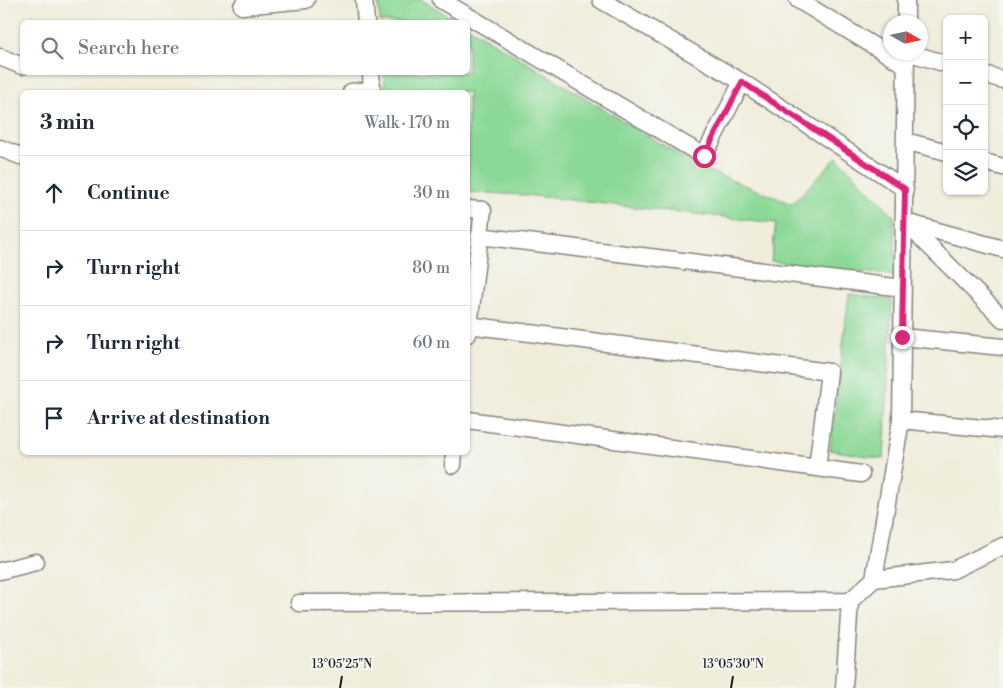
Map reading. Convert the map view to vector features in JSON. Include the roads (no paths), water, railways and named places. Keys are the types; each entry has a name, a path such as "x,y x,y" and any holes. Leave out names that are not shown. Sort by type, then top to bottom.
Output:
{"street":[{"path":"242,6 306,0"},
{"path":"364,0 366,20"},
{"path":"441,0 704,156 742,82"},
{"path":"601,0 742,82 905,189"},
{"path":"798,0 883,45"},
{"path":"906,0 906,15"},
{"path":"0,57 20,65"},
{"path":"874,579 901,420 906,60"},
{"path":"924,60 943,63"},
{"path":"371,75 372,90"},
{"path":"988,75 1003,80"},
{"path":"905,141 943,151"},
{"path":"0,148 20,156"},
{"path":"988,163 1003,167"},
{"path":"470,209 483,210 470,312"},
{"path":"905,222 1003,249"},
{"path":"905,222 1003,319"},
{"path":"479,236 903,288"},
{"path":"470,329 829,372 817,468"},
{"path":"902,337 1003,347"},
{"path":"470,420 861,474"},
{"path":"901,420 1003,430"},
{"path":"299,603 850,601 874,579 953,570 1003,546"},
{"path":"0,571 36,562"},
{"path":"844,688 850,601"}]}
